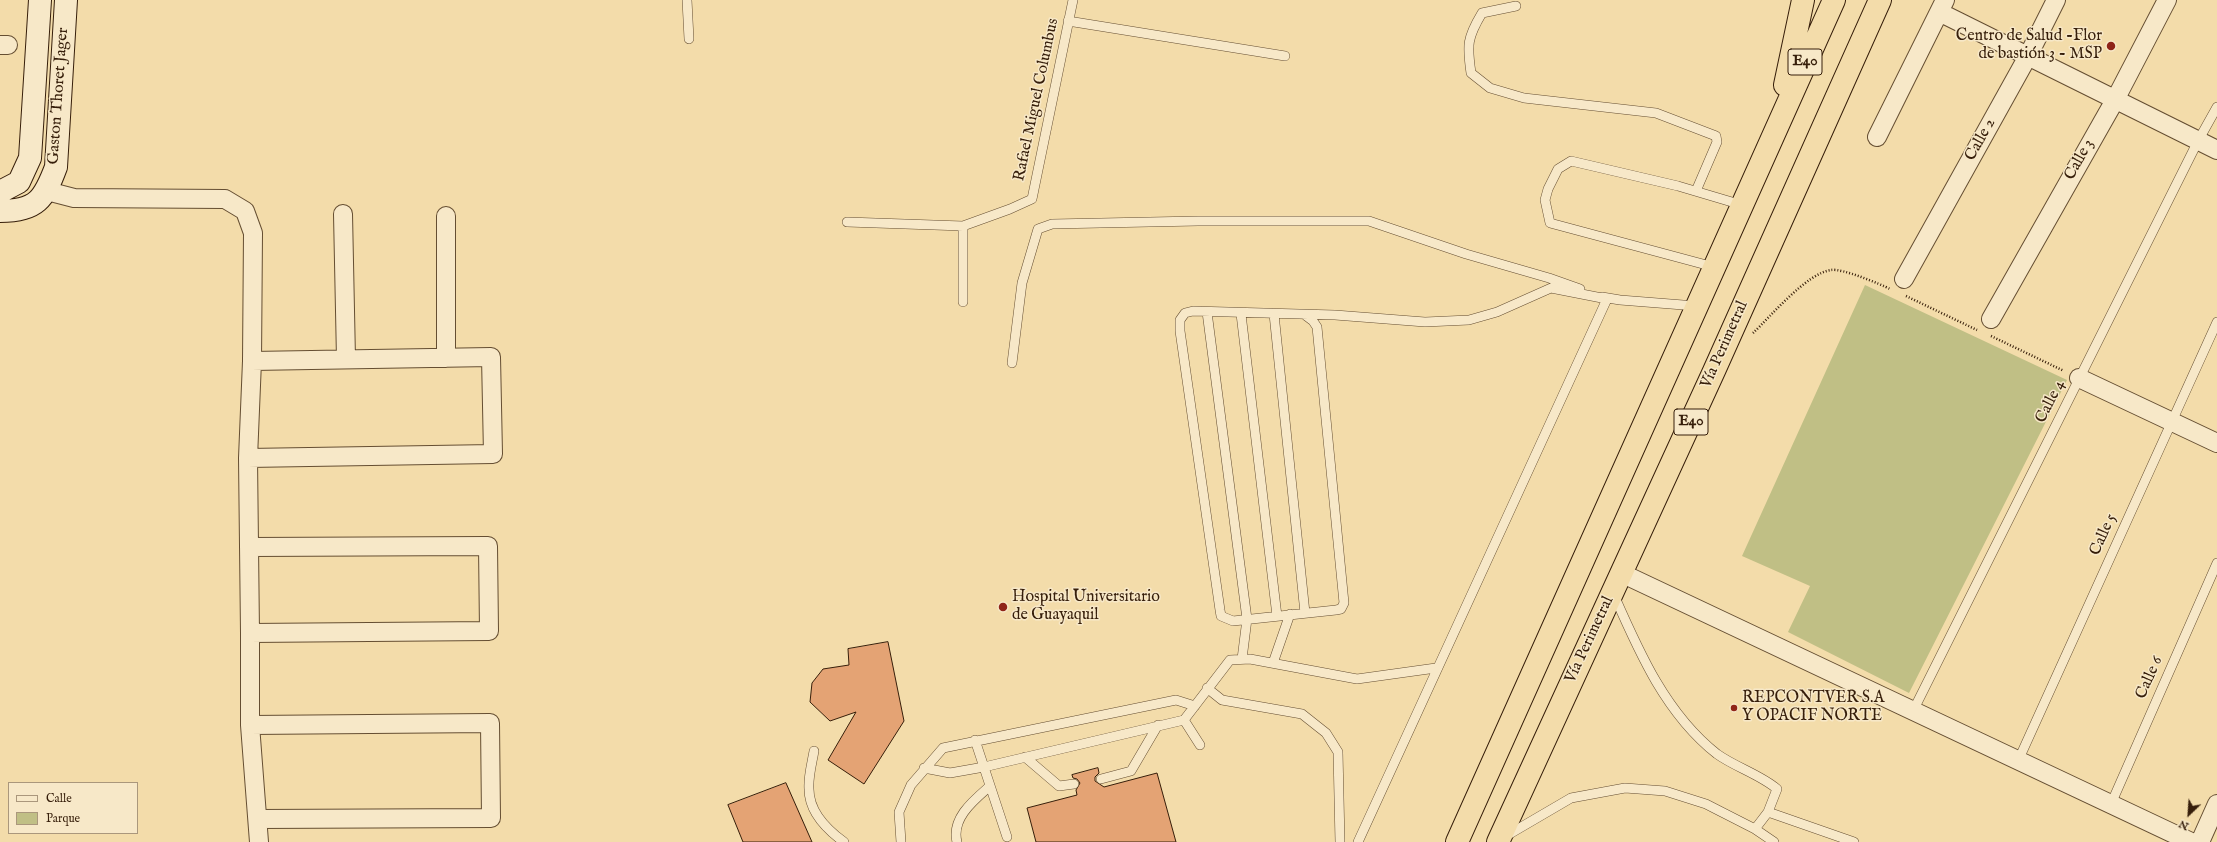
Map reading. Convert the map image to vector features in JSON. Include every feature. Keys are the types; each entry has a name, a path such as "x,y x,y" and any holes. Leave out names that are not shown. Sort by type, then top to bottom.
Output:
{"highway":[{"path":"1777,125 1803,0"},
{"name":"E40","path":"1456,842 1698,306 1777,125 1834,0"},
{"name":"Vía Perimetral","path":"1499,841 1880,0"}],"street":[{"name":"Gaston Thoret Jager","path":"0,192 20,182 30,158 40,0"},
{"name":"Gaston Thoret Jager","path":"47,191 56,167 66,0"},
{"name":"Calle 2","path":"1901,289 2028,56 2056,0"},
{"name":"Calle 3","path":"1986,329 2115,100 2167,0"},
{"path":"1877,137 1942,6 2028,56 2217,150"},
{"path":"0,211 12,211 34,205 47,191 74,198 226,199 245,211 253,233 252,361 248,458 250,724 259,842"},
{"path":"343,214 346,359"},
{"path":"446,216 446,358"},
{"path":"248,458 493,454 491,357 252,361"},
{"path":"2079,378 2217,443"},
{"path":"249,547 488,546 489,592 489,632 250,633"},
{"path":"1617,582 1913,711 2191,842"},
{"path":"250,724 490,723 491,818 258,819"},
{"path":"2200,842 2217,804"}],"lane":[{"path":"687,0 689,39"},
{"name":"Rafael Miguel Columbus","path":"963,226 1010,209 1032,199 1072,0"},
{"path":"1516,6 1482,13 1475,25 1467,47 1471,73 1490,88 1524,98 1656,113 1716,136 1717,142 1696,191"},
{"path":"1068,21 1285,56"},
{"name":"Calle 4","path":"1913,711 2198,141 2217,107"},
{"path":"1714,267 1550,223 1545,200 1558,169 1571,161 1696,191 1742,205"},
{"path":"1012,363 1022,283 1038,229 1052,224 1183,221 1369,221 1466,254 1550,278 1607,299"},
{"path":"847,222 963,226 963,302"},
{"path":"1305,314 1317,327 1344,603 1341,609 1247,619 1227,619 1221,616 1220,610 1180,331 1180,320 1185,313 1305,314 1425,322 1469,320 1496,312 1551,288 1607,299 1698,306"},
{"path":"1358,842 1436,668 1607,299"},
{"path":"1207,312 1247,619 1242,659"},
{"path":"1241,314 1277,616"},
{"path":"1274,314 1305,613"},
{"name":"Calle 5","path":"2018,760 2217,322"},
{"name":"Calle 6","path":"2111,804 2217,563"},
{"path":"1617,582 1636,645 1666,698 1691,731 1717,754 1777,789 1768,812 1755,829"},
{"path":"1273,663 1290,614"},
{"path":"924,768 950,773 984,767 1184,720 1207,688 1230,660 1242,659 1273,663 1357,679 1436,668"},
{"path":"1207,688 1222,700 1302,714 1326,733 1338,752 1340,842"},
{"path":"901,842 899,812 911,786 924,768 943,748 975,740 1176,700 1195,706"},
{"path":"1184,720 1200,745"},
{"path":"1101,779 1132,771 1158,725"},
{"path":"975,740 1007,837"},
{"path":"814,751 809,789 816,813 828,830 844,842"},
{"path":"1025,757 1059,786 1074,784"},
{"path":"957,842 956,836 966,807 990,786"},
{"path":"1499,841 1571,798 1624,788 1665,791 1699,802 1755,829 1774,842"},
{"path":"1768,812 1854,842"}],"path":[{"path":"1752,334 1812,276 1832,269 1901,289 1986,329 2079,378"}],"green space":[{"path":"1865,285 2067,380 1909,693 1788,632 1810,586 1742,556"}],"building":[{"path":"888,642 904,721 864,784 828,760 856,712 830,721 810,702 812,683 823,669 849,665 848,649"},
{"path":"1098,768 1099,773 1095,777 1095,781 1104,787 1157,773 1176,842 1036,842 1027,808 1077,795 1076,790 1080,783 1077,779 1073,778 1072,775"},
{"path":"786,783 812,842 743,842 728,805"}],"place":[{"name":"Centro de Salud -Flor de bastión 3 - MSP","path":"2111,46"},
{"name":"Hospital Universitario de Guayaquil","path":"1003,607"},
{"name":"REPCONTVER S.A Y OPACIF NORTE","path":"1734,708"}]}
